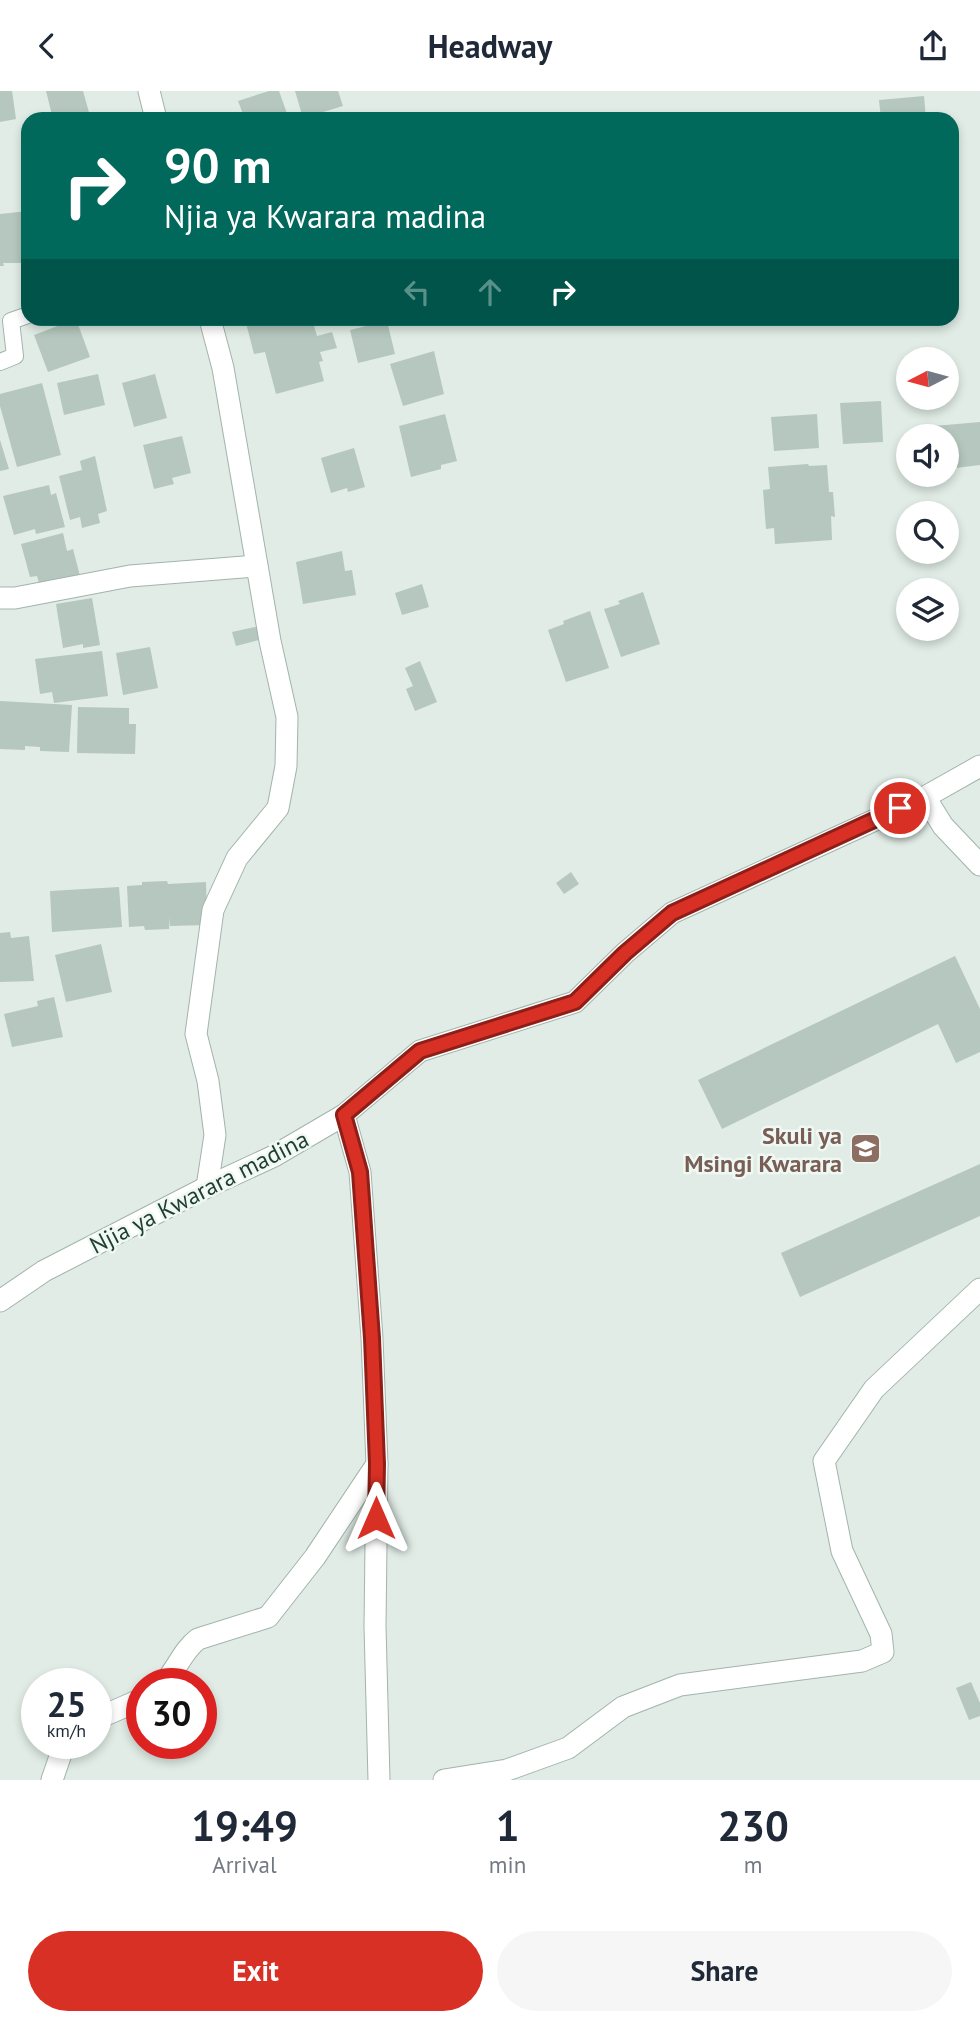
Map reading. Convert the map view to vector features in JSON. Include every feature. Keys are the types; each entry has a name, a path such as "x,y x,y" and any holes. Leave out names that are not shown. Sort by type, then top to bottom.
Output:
{"street":[{"path":"149,91 154,112"},
{"path":"207,1187 215,1135 208,1081 196,1034 213,909 237,858 278,808 286,766 287,717 270,641 223,368 212,326"},
{"path":"0,598 15,598 130,576 257,566"},
{"name":"Njia ya Kwarara madina","path":"0,1301 44,1271 207,1187 274,1156 344,1115 420,1051 575,1002 625,953 672,913 925,797 980,766"},
{"path":"925,797 943,826 980,865"},
{"path":"344,1115 360,1172 372,1338 377,1464 375,1626 379,1780"},
{"path":"444,1780 507,1770 568,1748 623,1707 680,1685 862,1661 883,1652 881,1633 842,1551 824,1461 874,1389 980,1289"},
{"path":"177,1668 189,1646 198,1639 268,1617 315,1557 377,1464"},
{"path":"52,1780 59,1759"}],"lane":[{"path":"0,362 15,356 11,321 21,317"}],"building":[{"path":"0,91 12,91 16,119 0,122"},
{"path":"46,91 83,91 89,112 51,112"},
{"path":"269,91 279,91 286,112 242,112 238,101"},
{"path":"295,91 338,91 343,106 323,112 301,112"},
{"path":"924,96 925,112 880,112 879,100"},
{"path":"21,212 21,263 3,263 4,266 0,266 0,214"},
{"path":"58,326 79,326 90,357 48,372 34,335"},
{"path":"247,326 314,326 317,336 332,332 337,348 320,352 323,361 319,362 324,381 276,394 265,352 254,354"},
{"path":"366,326 388,326 395,354 358,363 350,330"},
{"path":"434,351 444,394 403,406 390,364"},
{"path":"98,374 105,405 64,415 57,383"},
{"path":"155,374 167,418 134,427 122,383"},
{"path":"42,383 61,455 17,467 0,406 0,394"},
{"path":"881,401 883,442 843,444 840,403"},
{"path":"445,414 457,461 441,465 441,469 411,477 399,426"},
{"path":"817,414 819,448 774,451 771,417"},
{"path":"980,422 980,465 959,468 957,424"},
{"path":"182,436 191,473 172,478 174,484 154,489 143,445"},
{"path":"0,440 9,469 0,471"},
{"path":"354,448 365,487 348,492 347,488 331,493 321,458"},
{"path":"95,456 107,511 98,514 100,523 82,528 80,517 70,520 59,476 82,470 80,461"},
{"path":"827,465 829,492 833,492 835,517 831,516 832,540 775,544 774,528 766,529 763,490 770,489 768,467"},
{"path":"49,485 51,495 56,493 65,527 36,534 35,529 14,535 3,496"},
{"path":"63,533 67,551 73,549 81,580 41,590 37,576 30,577 21,544"},
{"path":"342,551 345,571 352,570 356,595 303,604 296,562"},
{"path":"422,584 429,607 402,615 395,593"},
{"path":"643,592 660,644 621,657 604,609"},
{"path":"92,598 100,645 83,648 83,644 63,648 56,604"},
{"path":"590,611 609,668 566,682 548,630"},
{"path":"260,626 263,639 236,646 232,632"},
{"path":"150,647 158,688 123,695 116,653"},
{"path":"102,651 108,696 54,703 52,692 40,694 35,659"},
{"path":"420,661 437,702 415,711 406,689 413,686 405,668"},
{"path":"0,701 72,705 69,752 40,751 40,747 25,746 25,750 0,749"},
{"path":"78,707 129,708 129,724 136,724 135,754 77,753"},
{"path":"571,872 579,884 564,894 556,883"},
{"path":"167,881 168,884 206,882 207,925 170,926 170,917 169,929 145,930 144,926 129,927 127,886 142,885 142,882"},
{"path":"119,887 122,927 52,932 50,891"},
{"path":"10,932 11,938 29,936 34,981 0,982 0,933"},
{"path":"101,944 112,992 66,1002 55,955"},
{"path":"955,956 980,1009 980,1052 956,1063 938,1024 722,1129 698,1080"},
{"path":"54,997 63,1037 12,1047 4,1014 38,1006 37,1001"},
{"path":"980,1164 980,1216 800,1297 781,1253"},
{"path":"971,1682 980,1703 980,1716 969,1720 956,1688"}],"place":[{"name":"Skuli ya Msingi Kwarara","path":"865,1149"}],"route":[{"path":"376,1518 377,1464 372,1338 360,1172 344,1115 420,1051 575,1002 625,953 672,913 900,808"}]}
